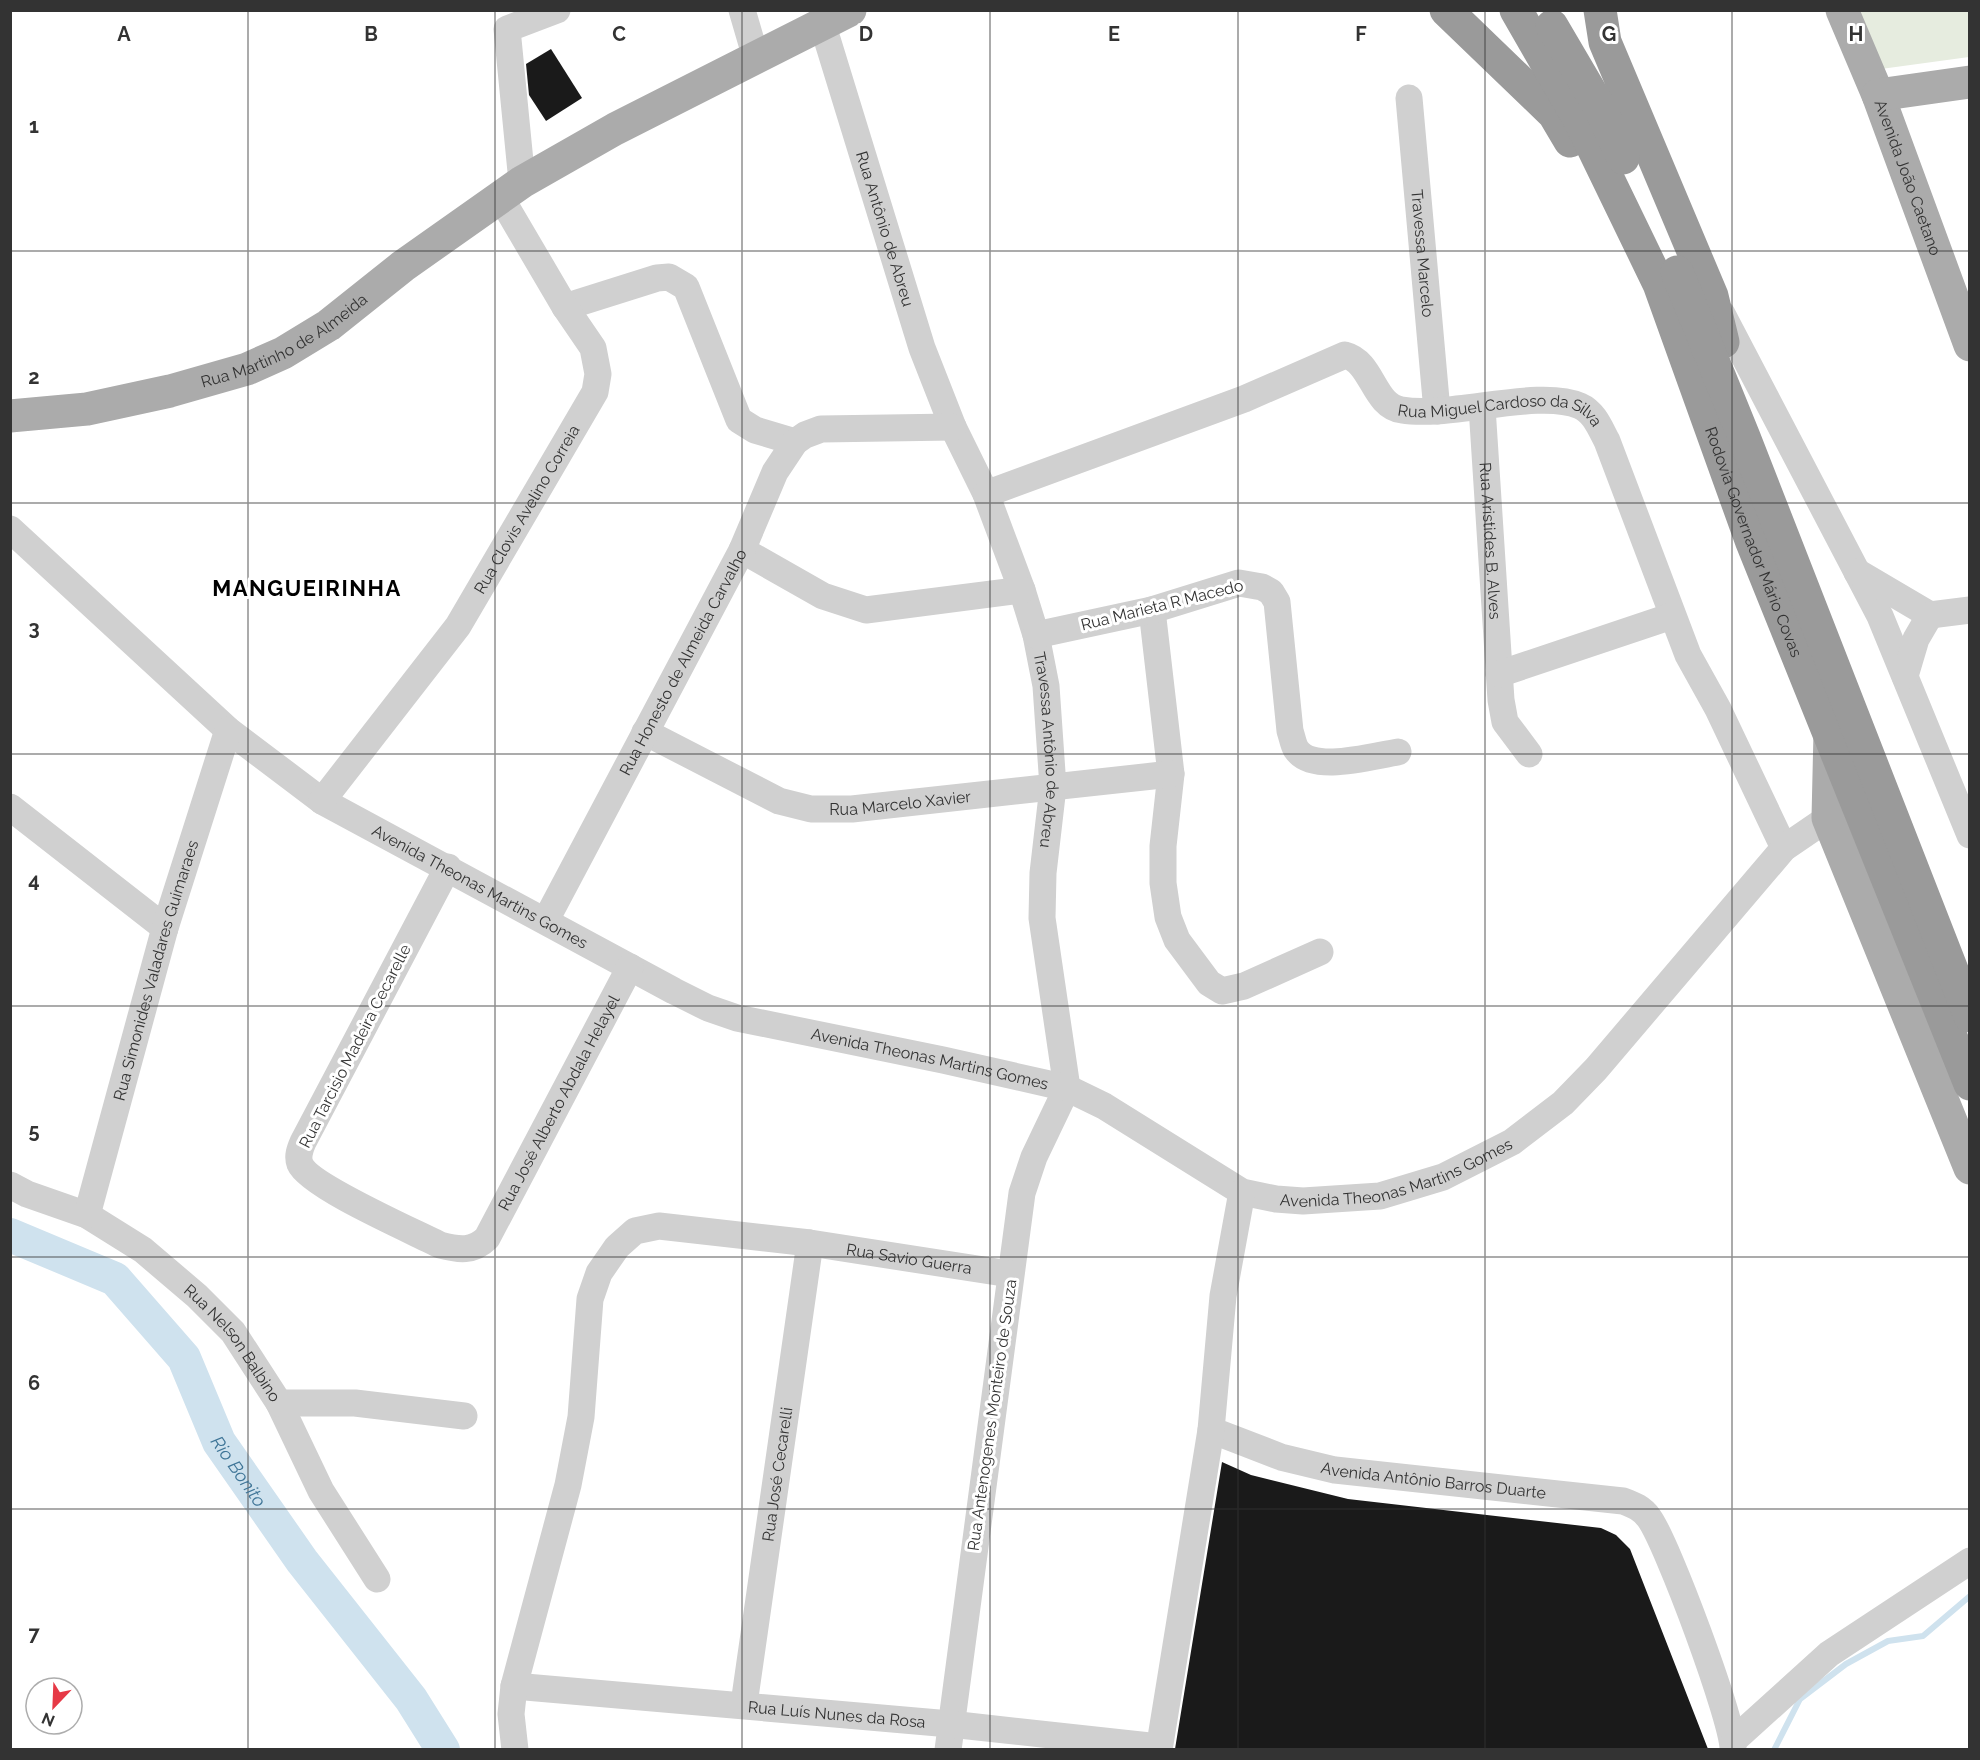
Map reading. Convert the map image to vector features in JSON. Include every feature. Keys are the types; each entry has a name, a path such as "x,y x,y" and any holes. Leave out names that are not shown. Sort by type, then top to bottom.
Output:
{"highway":[{"path":"1446,10 1554,114 1659,284"},
{"name":"Rodovia Governador Mário Covas","path":"1516,10 1580,121 1659,284 1751,540 1830,730 1970,1084"},
{"name":"Rodovia Governador Mário Covas","path":"1543,10 1599,106 1678,276 1744,437 1970,1016"},
{"path":"1600,10 1605,42 1712,296 1744,437"},
{"path":"1942,948 1970,970"}],"main road":[{"name":"Avenida João Caetano","path":"1842,10 1878,95 1970,345"},
{"name":"Rua Martinho de Almeida","path":"10,416 87,409 170,391 228,375 274,357 329,325 402,266 511,190 615,129 836,18"},
{"path":"1878,95 1970,82"},
{"path":"1830,730 1828,818 1970,1168"}],"street":[{"path":"511,190 506,20 557,10"},
{"path":"742,10 756,58"},
{"name":"Rua Antônio de Abreu","path":"836,18 922,348 953,427"},
{"name":"Travessa Marcelo","path":"1409,98 1437,411"},
{"name":"Rua Clovis Avelino Correia","path":"322,801 458,626 595,392 598,374 594,348 565,307 511,190"},
{"path":"565,307 657,278 678,281 686,287 739,420 755,430 795,442 805,435 835,427 953,427"},
{"path":"1712,296 1797,452 1880,616 1970,835"},
{"name":"Rua Miguel Cardoso da Silva","path":"986,494 1244,399 1345,355 1355,358 1365,369 1384,399 1393,407 1401,410 1437,411 1555,400 1581,406 1590,412 1607,441 1688,655 1718,710 1784,848"},
{"name":"Rua Aristides B. Alves","path":"1482,407 1499,674 1505,722 1530,754"},
{"name":"Travessa Antônio de Abreu","path":"953,427 986,494 1022,590 1036,635 1046,686 1053,787 1043,873 1042,918 1067,1088"},
{"name":"Rua Honesto de Almeida Carvalho","path":"546,920 742,550 775,471 795,442"},
{"name":"Avenida Theonas Martins Gomes","path":"10,529 228,730 322,801 630,967 708,1008 737,1018 944,1060 1067,1088 1113,1111 1182,1157 1242,1192 1276,1199 1303,1201 1380,1196 1443,1177 1512,1142 1563,1103 1596,1069 1784,848 1828,818"},
{"path":"742,550 824,596 877,609 1022,590"},
{"path":"1856,572 1930,615 1970,610"},
{"name":"Rua Marieta R Macedo","path":"1036,635 1152,610 1223,586 1251,583 1271,592 1277,602 1290,731 1296,749 1305,758 1320,764 1398,752"},
{"path":"1152,610 1171,774 1163,846 1163,883 1168,917 1177,940 1209,983 1222,990 1231,991 1320,952"},
{"path":"1905,676 1916,639 1930,615"},
{"path":"1499,674 1672,616"},
{"name":"Rua Simonides Valadares Guimaraes","path":"87,1215 165,928 228,730"},
{"name":"Rua Marcelo Xavier","path":"645,732 779,801 811,809 852,809 1171,774"},
{"path":"10,807 165,928"},
{"name":"Rua Tarcisio Madeira Cecarelle","path":"448,867 303,1142 299,1155 300,1165 327,1187 440,1245 469,1249 479,1246 487,1238"},
{"name":"Rua José Alberto Abdala Helayel","path":"487,1238 630,967"},
{"name":"Rua Antenogenes Monteiro de Souza","path":"949,1737 1010,1274 1027,1175 1067,1088"},
{"name":"Rua Nelson Balbino","path":"10,1185 27,1194 87,1215 143,1250 197,1296 233,1332 279,1403 321,1491 377,1579"},
{"path":"1159,1748 1211,1430 1222,1296 1242,1192"},
{"name":"Rua Savio Guerra","path":"515,1749 511,1714 514,1686 568,1485 581,1417 586,1324 599,1273 617,1247 635,1231 659,1226 810,1243 1010,1274"},
{"name":"Rua José Cecarelli","path":"744,1704 810,1243"},
{"path":"279,1403 355,1403 464,1416"},
{"name":"Avenida Antônio Barros Duarte","path":"1211,1430 1281,1457 1335,1470 1612,1500 1636,1505 1655,1526 1720,1696 1734,1745"},
{"path":"1734,1745 1829,1654 1970,1562"},
{"name":"Rua Luís Nunes da Rosa","path":"514,1686 744,1704 949,1737 1159,1748"}],"shaded area":[{"path":"1854,11 1969,11 1969,57 1881,69"}],"building":[{"path":"551,49 582,98 546,121 529,95 526,64"},
{"path":"1222,1462 1251,1475 1348,1499 1601,1528 1616,1535 1630,1549 1708,1749 1175,1749"}],"waterway":[{"name":"Rio Bonito","path":"10,1235 115,1279 184,1358 219,1442 302,1561 411,1699 443,1750"},
{"path":"1774,1750 1800,1699 1846,1664 1888,1641 1923,1636 1970,1596"}],"district":[{"name":"MANGUEIRINHA","path":"307,588"}]}
